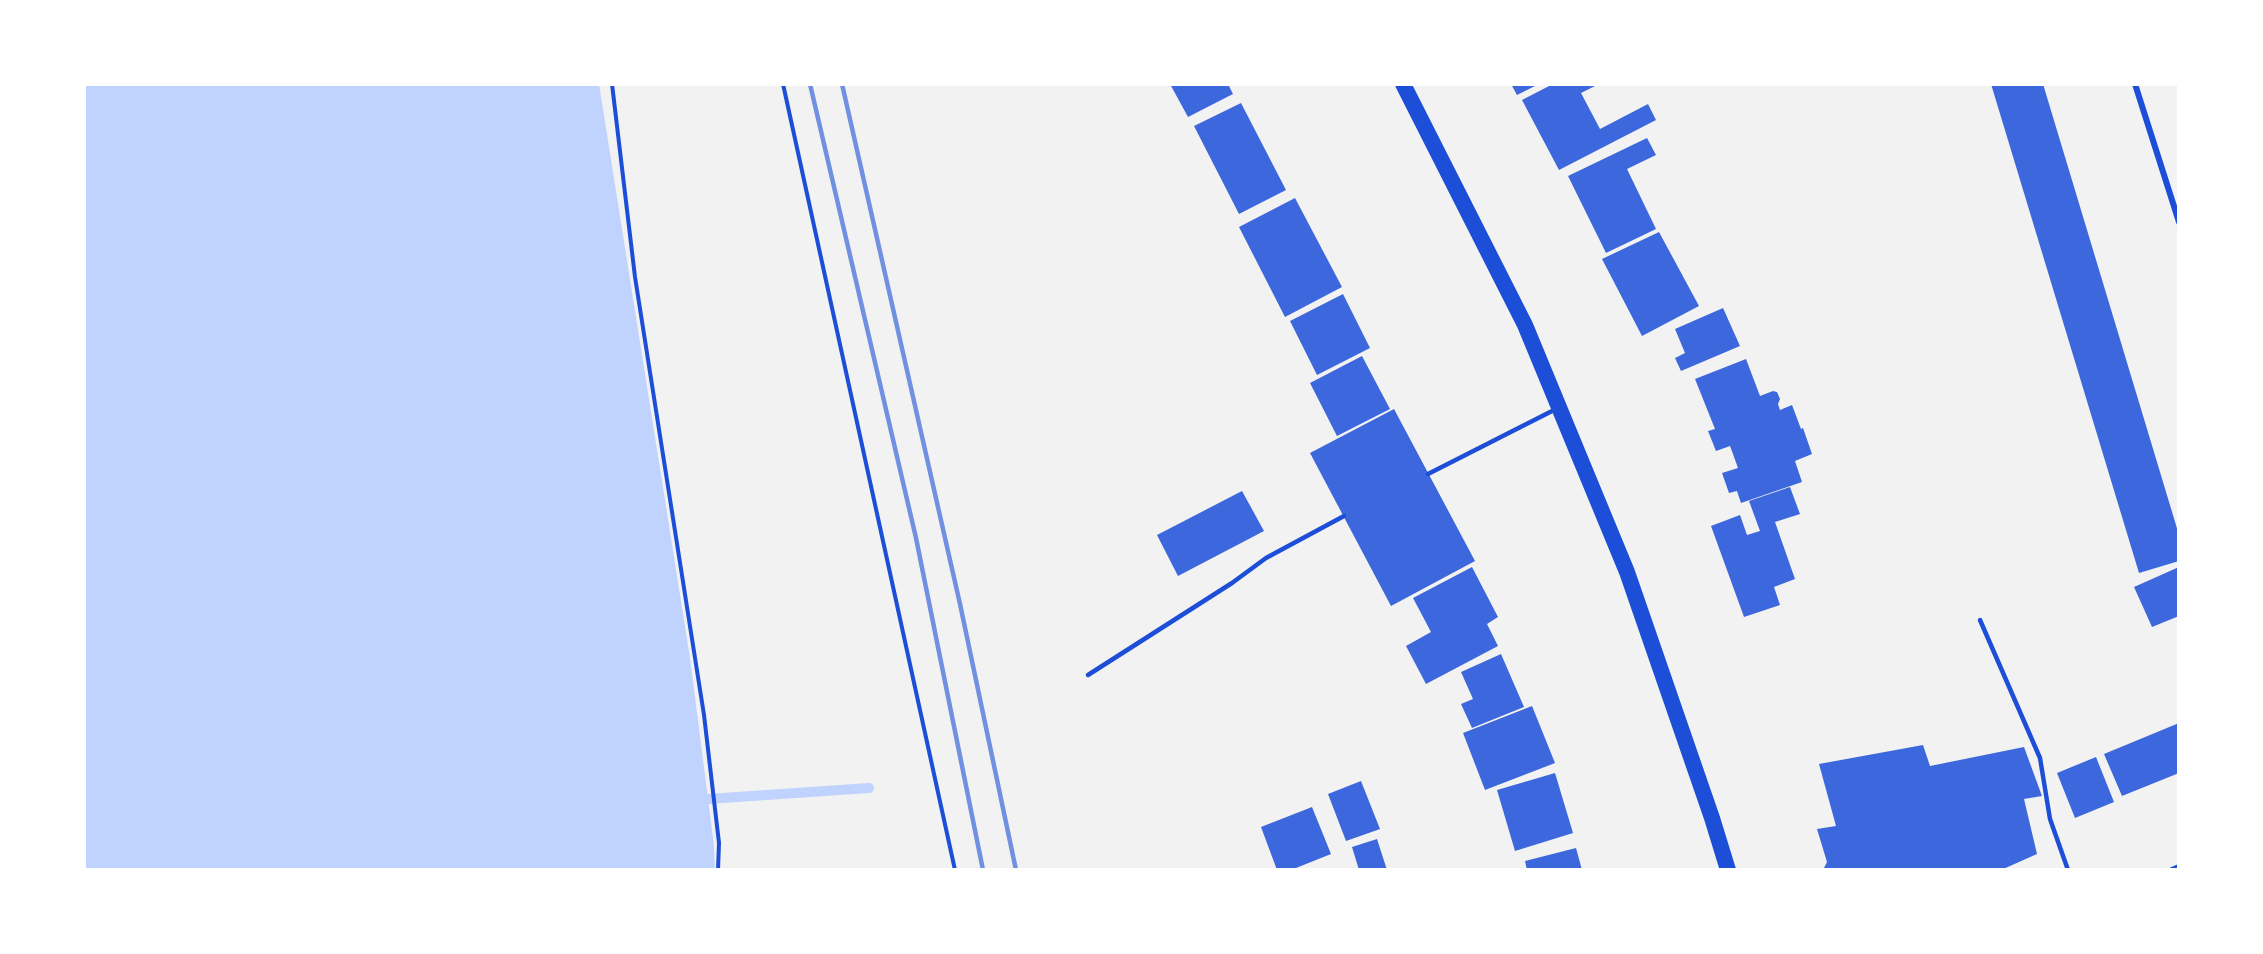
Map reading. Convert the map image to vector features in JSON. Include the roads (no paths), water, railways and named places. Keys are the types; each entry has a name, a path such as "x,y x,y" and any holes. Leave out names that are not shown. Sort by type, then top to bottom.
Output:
{"highway":[{"path":"1403,84 1525,325 1627,572 1728,870"}],"street":[{"path":"2135,84 2179,222"},
{"path":"2172,870 2179,867"}],"lane":[{"path":"1428,474 1559,408"},
{"path":"1088,675 1232,583 1266,558 1344,516"},
{"path":"1980,620 2040,758 2050,819 2068,870"}],"water":[{"path":"84,84 599,84 690,658 714,846 715,870 84,870"}],"waterway":[{"path":"708,799 869,788"}],"railway":[{"path":"810,84 916,538 983,870"},
{"path":"842,84 960,604 1016,870"}]}
